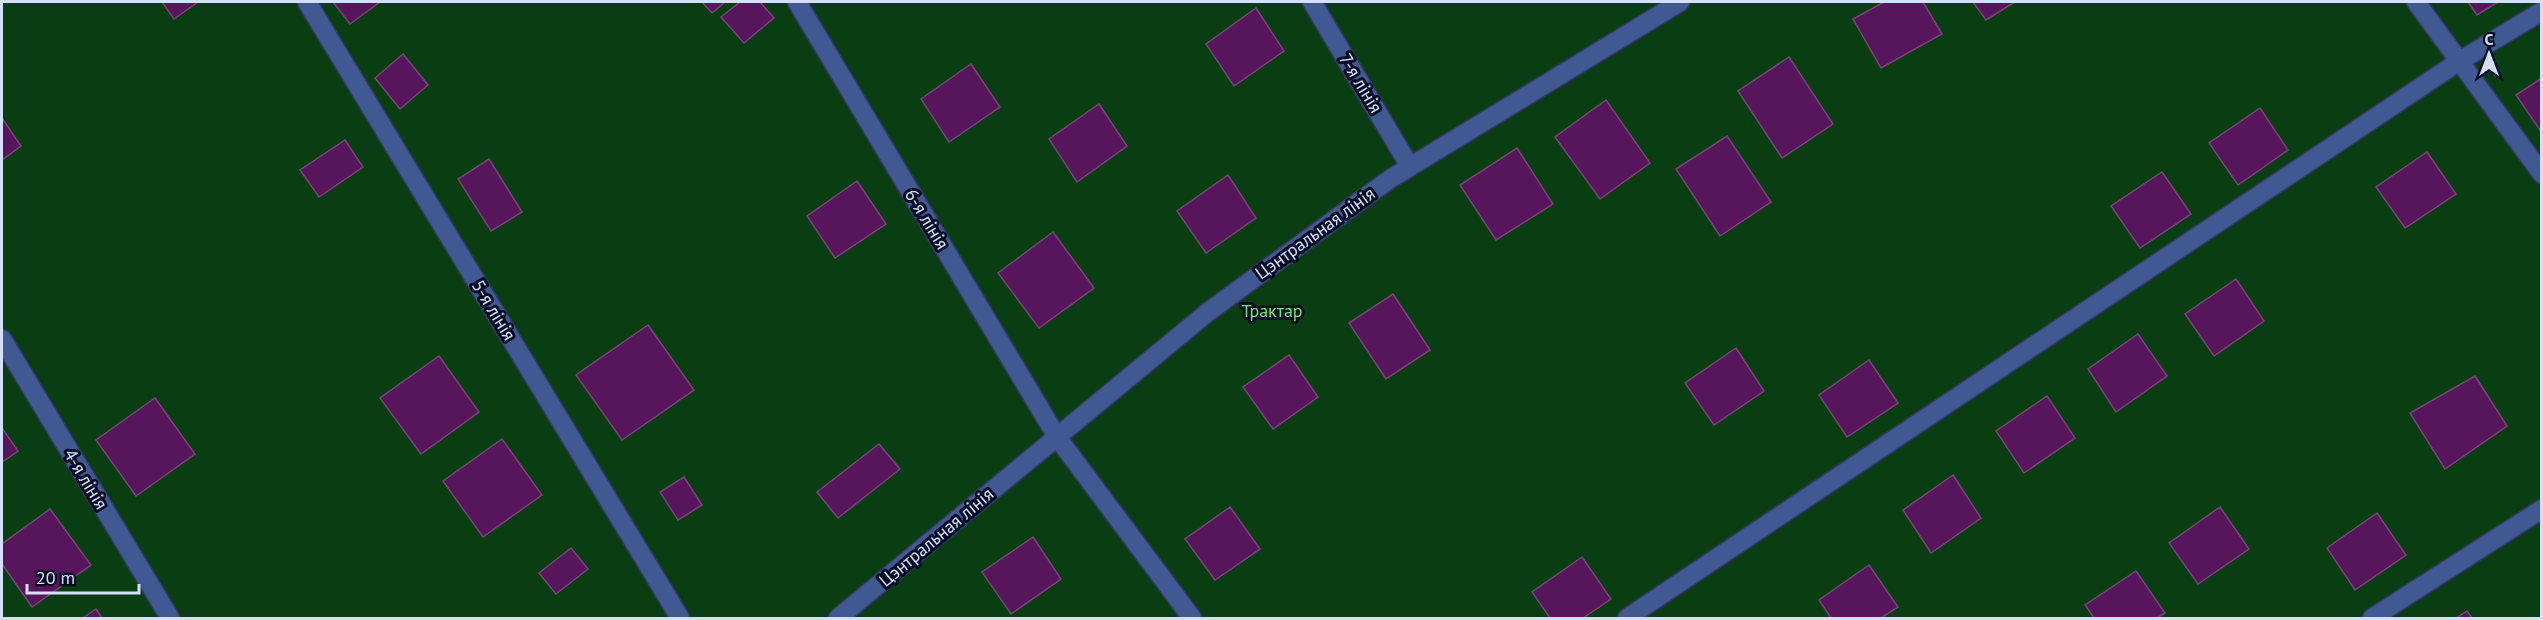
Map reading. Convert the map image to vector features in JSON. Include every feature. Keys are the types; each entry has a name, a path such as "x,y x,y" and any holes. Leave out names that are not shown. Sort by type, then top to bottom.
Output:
{"street":[{"name":"5-я лінія","path":"307,2 680,618"},
{"name":"6-я лінія","path":"797,2 1057,437 1192,618"},
{"name":"7-я лінія","path":"1312,2 1409,165"},
{"name":"Цэнтральная лінія","path":"848,615 1208,312 1409,165 1680,2"},
{"path":"2416,2 2541,174"},
{"path":"1627,618 2458,62 2541,11"},
{"name":"4-я лінія","path":"2,339 170,618"},
{"path":"2372,618 2541,509"}],"green space":[{"name":"Трактар","path":"2,2 2541,2 2541,618 2,618"}],"building":[{"path":"162,2 198,2 174,19"},
{"path":"333,2 380,2 350,24"},
{"path":"702,2 725,2 712,13"},
{"path":"740,2 760,2 774,18 744,43 721,17"},
{"path":"1884,2 1923,2 1942,34 1881,68 1853,19"},
{"path":"1973,2 2015,2 1986,20"},
{"path":"2468,2 2498,2 2477,15"},
{"path":"1256,8 1284,51 1234,86 1206,44"},
{"path":"403,54 428,85 400,109 375,78"},
{"path":"1789,57 1833,124 1782,158 1738,91"},
{"path":"971,64 1000,107 949,142 921,99"},
{"path":"2542,78 2542,133 2516,95"},
{"path":"1606,100 1650,163 1600,199 1555,137"},
{"path":"1099,104 1127,146 1077,182 1049,139"},
{"path":"2260,108 2288,150 2238,185 2209,143"},
{"path":"2,118 21,146 2,160"},
{"path":"1727,136 1771,202 1720,236 1676,169"},
{"path":"345,140 363,167 319,197 300,170"},
{"path":"1517,148 1553,204 1496,240 1460,185"},
{"path":"2427,152 2456,194 2405,228 2376,187"},
{"path":"489,159 522,212 491,231 458,179"},
{"path":"2162,172 2191,214 2140,248 2111,206"},
{"path":"1228,175 1256,218 1206,253 1177,211"},
{"path":"857,181 886,224 835,258 807,216"},
{"path":"1053,232 1094,288 1039,328 998,273"},
{"path":"2236,279 2264,321 2214,356 2185,314"},
{"path":"1393,294 1430,350 1386,379 1349,323"},
{"path":"648,325 694,390 622,440 576,375"},
{"path":"2138,334 2167,376 2116,412 2088,369"},
{"path":"1736,348 1764,391 1714,425 1685,383"},
{"path":"1289,355 1318,397 1273,429 1243,387"},
{"path":"439,356 479,412 421,454 380,398"},
{"path":"1869,360 1898,403 1847,437 1819,395"},
{"path":"2475,376 2507,426 2445,469 2410,413"},
{"path":"2047,396 2075,438 2024,473 1996,431"},
{"path":"155,398 195,454 136,496 96,440"},
{"path":"2,428 18,451 2,462"},
{"path":"502,439 542,495 483,537 443,481"},
{"path":"879,444 900,469 838,518 817,492"},
{"path":"1953,475 1981,518 1931,553 1903,510"},
{"path":"684,477 702,505 678,520 660,492"},
{"path":"1230,507 1260,549 1215,580 1185,539"},
{"path":"2220,507 2249,549 2198,584 2169,543"},
{"path":"50,509 91,565 32,607 2,564 2,544"},
{"path":"2377,513 2406,555 2355,590 2327,548"},
{"path":"1033,537 1061,579 1011,614 982,572"},
{"path":"571,548 588,569 556,594 539,573"},
{"path":"1582,557 1611,599 1583,618 1550,618 1532,592"},
{"path":"1869,565 1898,607 1881,618 1831,618 1819,600"},
{"path":"2136,571 2165,613 2157,618 2094,618 2085,605"},
{"path":"96,609 102,618 83,618"},
{"path":"2467,611 2472,618 2456,618"}]}
